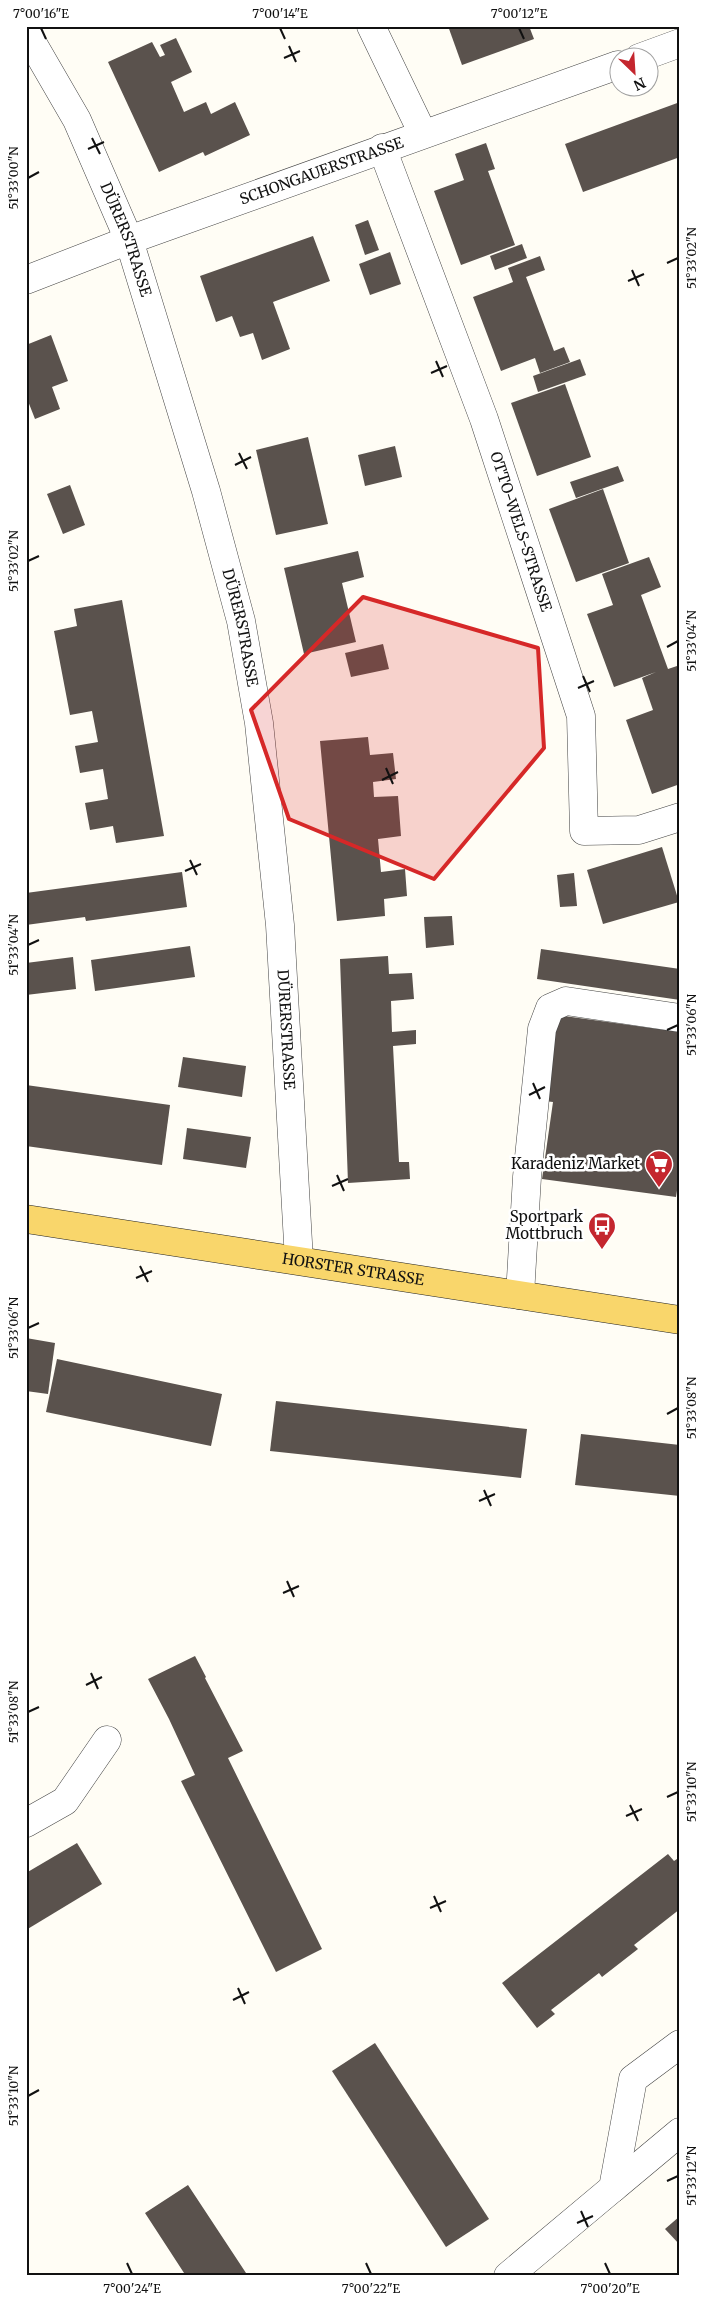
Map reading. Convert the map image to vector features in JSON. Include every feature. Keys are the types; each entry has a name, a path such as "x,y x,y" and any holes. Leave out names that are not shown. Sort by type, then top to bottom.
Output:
{"main road":[{"name":"HORSTER STRASSE","path":"26,1219 680,1320"}],"street":[{"path":"371,26 423,134"},
{"name":"DÜRERSTRASSE","path":"26,32 77,120 129,240 206,491 238,612 259,723 280,925 299,1260"},
{"path":"658,51 680,43"},
{"name":"SCHONGAUERSTRASSE","path":"26,280 129,240 382,148 608,69"},
{"name":"OTTO-WELS-STRASSE","path":"382,148 484,419 581,716 584,831 639,830 680,817"},
{"path":"520,1295 527,1177 540,1048 542,1029 550,1008 566,1001 680,1018"},
{"path":"26,1823 65,1801 107,1740"},
{"path":"612,2188 633,2079 680,2044"},
{"path":"508,2276 680,2132"}],"highlighted area":[{"path":"363,597 538,648 544,748 434,879 289,819 251,710"}],"building":[{"path":"448,26 529,26 534,39 462,65"},
{"path":"176,38 192,72 171,82 184,112 206,102 211,114 235,102 250,135 205,156 203,152 159,172 108,62 152,42 160,57 165,55 160,45"},
{"path":"680,102 680,157 583,192 565,144"},
{"path":"486,143 495,169 488,171 515,245 461,265 434,191 464,180 455,154"},
{"path":"368,220 379,250 365,255 355,225"},
{"path":"313,236 330,281 273,302 290,349 262,360 253,333 240,337 232,316 216,322 200,276"},
{"path":"522,244 527,258 495,270 490,256"},
{"path":"390,252 401,284 370,295 359,264"},
{"path":"540,256 545,270 526,277 554,351 564,347 570,362 540,373 535,358 501,371 473,297 513,282 508,268"},
{"path":"51,335 68,381 52,387 60,409 35,419 26,396 26,345"},
{"path":"580,359 586,375 538,392 533,376"},
{"path":"565,384 591,457 537,476 511,403"},
{"path":"308,437 328,524 276,535 256,450"},
{"path":"395,446 402,477 365,486 358,455"},
{"path":"618,466 624,481 576,498 570,482"},
{"path":"70,485 85,525 63,534 47,494"},
{"path":"603,489 629,563 576,582 549,509"},
{"path":"358,551 364,577 342,583 356,642 304,654 284,568"},
{"path":"649,557 661,587 641,595 668,669 680,665 680,784 652,794 626,720 653,710 642,678 656,672 614,687 587,614 613,605 602,574"},
{"path":"122,600 164,836 116,843 113,826 90,830 85,803 108,799 103,769 80,773 75,746 98,742 92,711 70,715 54,631 77,626 74,609"},
{"path":"383,644 389,669 351,677 345,653"},
{"path":"368,737 370,755 393,753 396,779 373,782 374,797 398,796 401,836 378,839 381,872 405,869 407,896 384,899 385,916 337,921 320,741"},
{"path":"662,847 679,902 603,924 587,870"},
{"path":"182,872 187,907 86,921 85,917 26,925 26,893"},
{"path":"574,873 577,906 560,907 557,875"},
{"path":"452,916 454,945 426,948 424,917"},
{"path":"190,946 195,977 95,991 91,960"},
{"path":"541,949 680,969 680,1000 537,979"},
{"path":"388,956 389,974 412,973 414,999 391,1001 392,1032 416,1030 416,1044 393,1046 399,1162 409,1162 410,1179 348,1183 340,959"},
{"path":"73,957 76,989 26,995 26,963"},
{"path":"557,1015 680,1032 680,1171 676,1197 542,1179 553,1102 544,1101"},
{"path":"183,1057 246,1066 242,1097 178,1087"},
{"path":"26,1085 170,1105 162,1165 26,1146"},
{"path":"187,1128 251,1137 246,1168 183,1159"},
{"path":"26,1338 55,1343 48,1394 26,1391"},
{"path":"57,1359 222,1394 211,1446 46,1412"},
{"path":"276,1401 527,1429 521,1478 270,1451"},
{"path":"581,1434 680,1445 680,1496 575,1485"},
{"path":"195,1656 243,1751 228,1758 322,1949 276,1972 181,1781 195,1775 148,1679"},
{"path":"77,1843 102,1884 26,1930 26,1873"},
{"path":"668,1854 674,1861 680,1857 680,1909 634,1945 638,1949 602,1977 599,1973 551,2010 555,2014 537,2028 502,1983"},
{"path":"375,2043 489,2219 446,2247 332,2071"},
{"path":"188,2185 248,2276 186,2276 145,2213"},
{"path":"680,2216 680,2245 665,2229"}],"place":[{"name":"Karadeniz Market","path":"659,1188"},
{"name":"Sportpark Mottbruch","path":"602,1250"}]}
